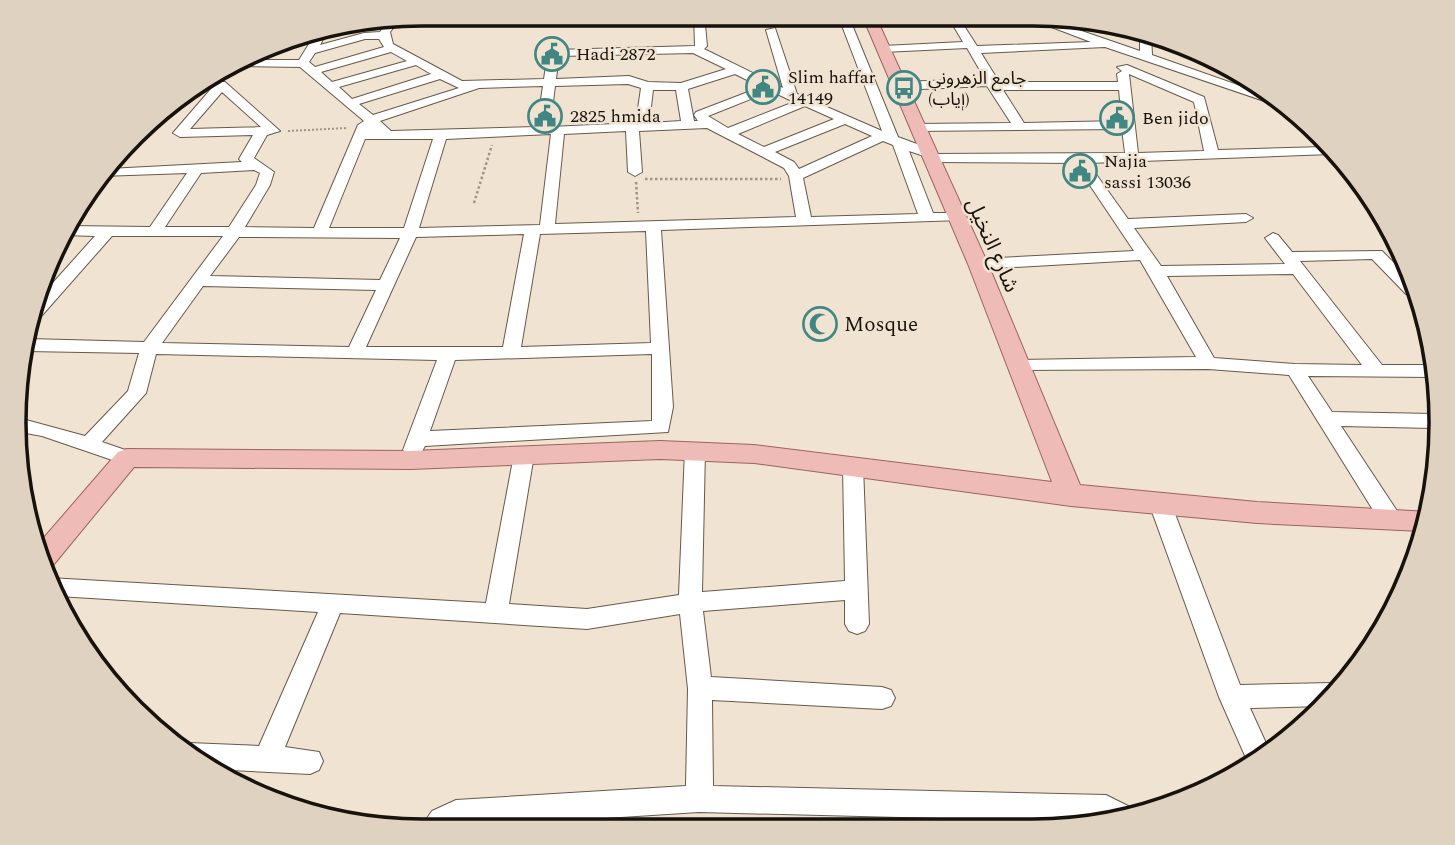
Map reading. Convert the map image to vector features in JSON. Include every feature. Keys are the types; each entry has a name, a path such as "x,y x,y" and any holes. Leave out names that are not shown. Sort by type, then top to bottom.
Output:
{"main road":[{"name":"شارع النخيل","path":"873,26 978,264 1071,496"},
{"path":"48,552 127,458 414,449 524,455 660,438 695,450 853,466 1161,506 1328,519 1416,521"}],"street":[{"path":"543,130 554,54 557,52 695,49 701,46 700,26"},
{"path":"847,26 891,139 927,218"},
{"path":"958,26 991,84 1020,127"},
{"path":"390,28 385,41 392,48 460,85 629,80 647,86 682,87 735,69"},
{"path":"1076,29 1117,47 1258,96"},
{"path":"771,30 791,95"},
{"path":"310,51 364,36 385,35"},
{"path":"308,67 310,51 316,41"},
{"path":"1145,43 1146,57"},
{"path":"883,49 1117,47"},
{"path":"1117,47 1123,68 1132,157"},
{"path":"252,65 308,67 392,48"},
{"path":"695,49 771,87 929,155 1079,159 1321,151"},
{"path":"331,86 415,62"},
{"path":"308,67 351,103 366,125 388,135 709,124"},
{"path":"1123,68 1200,100 1212,155"},
{"path":"351,103 440,75"},
{"path":"225,79 180,133 268,132"},
{"path":"221,85 234,93 268,132"},
{"path":"320,232 366,125 483,85"},
{"path":"635,176 637,127 647,86"},
{"path":"899,86 1123,86"},
{"path":"682,87 688,125"},
{"path":"771,87 700,116 709,124 782,159 796,178 804,221"},
{"path":"728,133 805,102"},
{"path":"766,151 846,119"},
{"path":"917,128 1128,125"},
{"path":"511,353 540,229 558,130"},
{"path":"254,166 247,156 268,132"},
{"path":"355,352 410,233 441,135"},
{"path":"796,178 891,139"},
{"path":"1079,159 1156,271 1208,363"},
{"path":"89,444 137,393 149,348 233,234 263,185 267,172 254,166 115,173"},
{"path":"154,232 196,170"},
{"path":"75,231 410,233 956,217"},
{"path":"1123,224 1246,218"},
{"path":"448,355 414,449 660,438 664,407 645,226"},
{"path":"45,301 108,231"},
{"path":"1273,238 1376,370"},
{"path":"1389,249 1374,250 1403,282"},
{"path":"1156,271 1294,263 1376,254"},
{"path":"978,264 1144,255"},
{"path":"197,281 387,285"},
{"path":"34,345 448,355 659,348"},
{"path":"1019,366 1208,363 1295,370 1425,371"},
{"path":"1295,370 1391,520"},
{"path":"1328,419 1429,421"},
{"path":"26,427 89,444 127,458"},
{"path":"695,450 690,602 700,689 699,799"},
{"path":"496,614 524,455"},
{"path":"853,466 854,590 858,624"},
{"path":"1161,506 1233,696 1257,749"},
{"path":"62,587 600,618 690,602 854,590"},
{"path":"267,758 333,603"},
{"path":"700,689 734,688 791,695 882,698"},
{"path":"1233,696 1321,694"},
{"path":"209,757 310,761"},
{"path":"446,819 456,814 699,799 1110,811"}],"path":[{"path":"268,132 366,125"},
{"path":"474,202 495,133"},
{"path":"645,226 635,176 796,178"}],"place":[{"name":"Hadi 2872","path":"552,54"},
{"name":"Slim haffar 14149","path":"763,87"},
{"name":"جامع الزهروني (إياب)","path":"904,88"},
{"name":"2825 hmida","path":"545,116"},
{"name":"Ben jido","path":"1117,118"},
{"name":"Najia sassi 13036","path":"1080,171"},
{"name":"Mosque","path":"820,324"}]}
